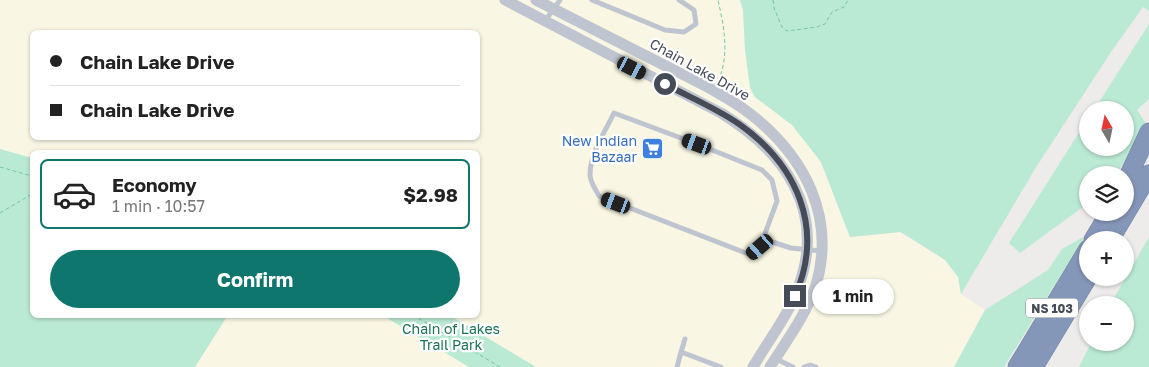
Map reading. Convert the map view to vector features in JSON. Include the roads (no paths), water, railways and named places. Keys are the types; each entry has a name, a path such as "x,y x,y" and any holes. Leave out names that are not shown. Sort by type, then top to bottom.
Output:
{"highway":[{"path":"1133,166 1149,132"},
{"path":"1134,169 1149,144"},
{"path":"1115,231 1149,174"},
{"name":"NS 103","path":"1017,367 1079,264"},
{"name":"NS 103","path":"1034,367 1083,286"}],"street":[{"name":"Chain Lake Drive","path":"505,0 721,113 753,135 780,161 798,193 804,211 807,228 807,250 799,287 791,305 753,367"},
{"name":"Chain Lake Drive","path":"536,0 557,5 714,91 752,115 785,145 804,173 817,202 822,251 816,283 804,314 773,363"}],"lane":[{"path":"592,0 666,30 684,32 696,24 696,19 694,10 679,0"},
{"path":"545,21 557,5"},
{"path":"614,113 762,170 772,180 777,201 763,239 760,247 751,255 599,196 590,176 593,157 614,113"},
{"path":"763,239 791,248 822,251"},
{"path":"677,367 685,339"},
{"path":"681,352 721,367"},
{"path":"773,363 793,367"},
{"path":"804,367 810,365 816,367"}],"place":[{"name":"New Indian Bazaar","path":"653,148"}],"park label":[{"name":"Chain of Lakes Trail Park","path":"451,336"}]}
